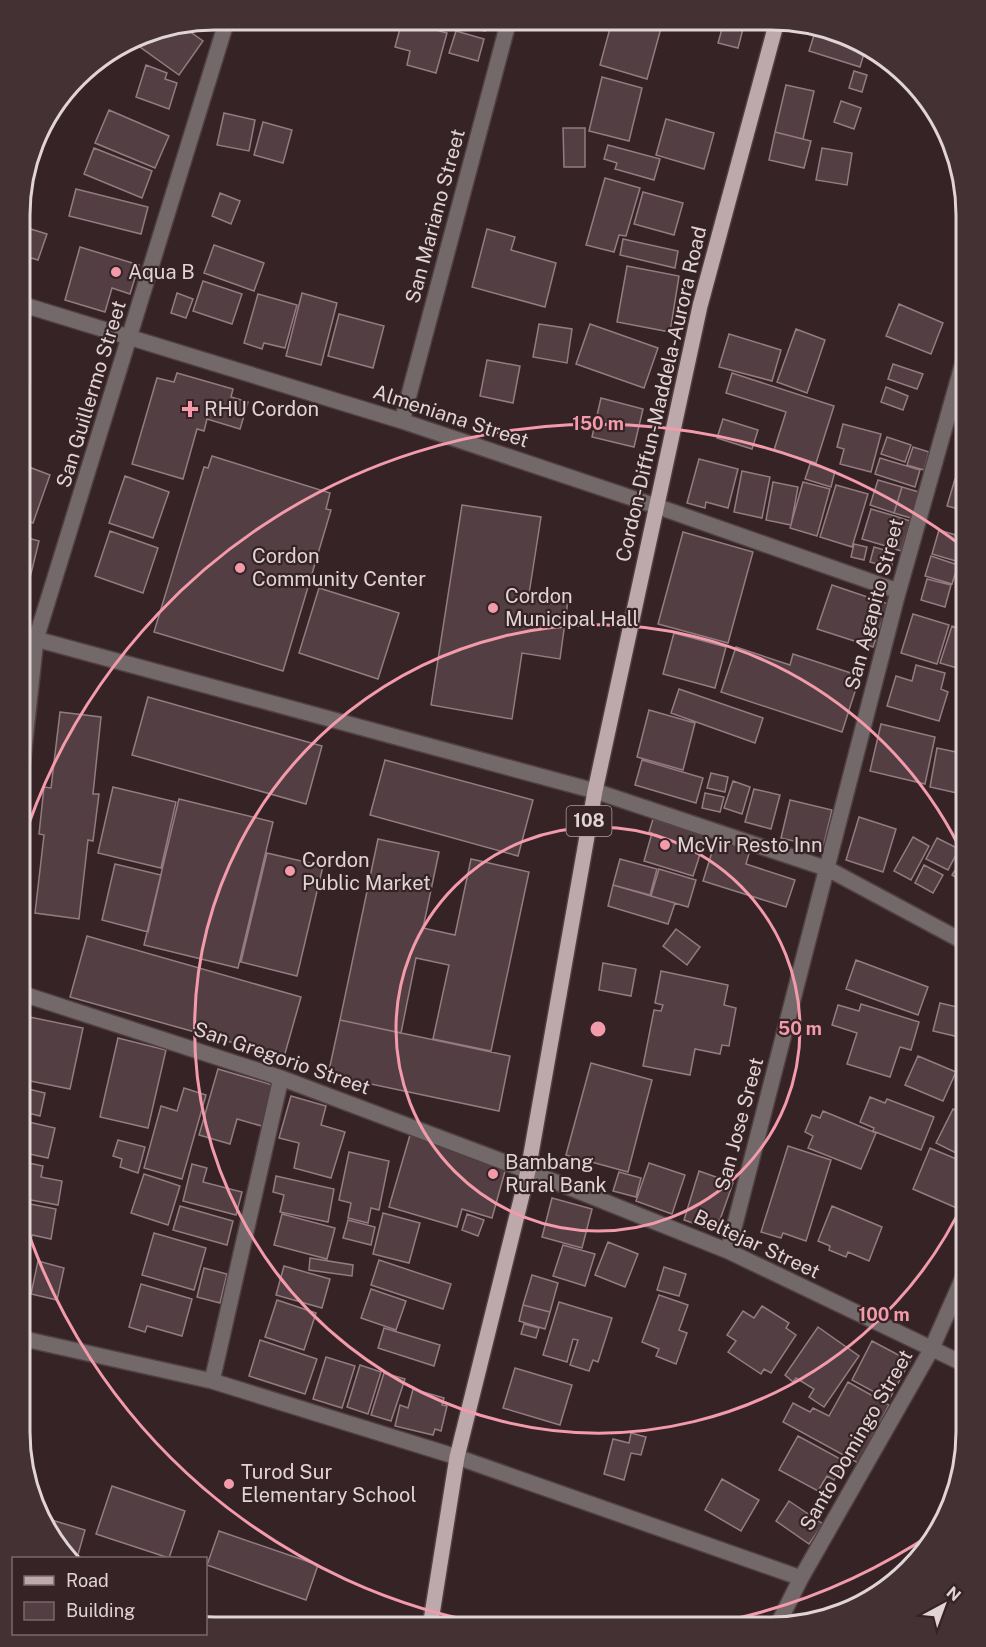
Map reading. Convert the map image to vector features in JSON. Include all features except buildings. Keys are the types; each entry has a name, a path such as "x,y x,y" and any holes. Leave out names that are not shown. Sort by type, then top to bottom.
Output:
{"main road":[{"name":"Cordon-Diffun-Maddela-Aurora Road","path":"432,1617 457,1457 528,1170 595,791 656,506 700,306 774,30"}],"street":[{"name":"San Guillermo Street","path":"30,694 36,639 224,30"},
{"name":"San Mariano Street","path":"402,422 506,30"},
{"name":"Almeniana Street","path":"30,307 402,422 656,506 898,591"},
{"name":"San Agapito Street","path":"828,869 898,591 956,387"},
{"path":"30,637 595,791 828,869 956,938"},
{"name":"San Jose Sreet","path":"728,1251 828,869"},
{"name":"San Gregorio Street","path":"30,996 281,1078 528,1170"},
{"path":"212,1381 281,1078"},
{"name":"Beltejar Street","path":"528,1170 728,1251 956,1361"},
{"name":"Santo Domingo Street","path":"782,1617 801,1578 931,1350 956,1294"},
{"path":"30,1340 212,1381 457,1457 801,1578"}],"place":[{"name":"Aqua B","path":"116,272"},
{"name":"RHU Cordon","path":"190,409"},
{"name":"Cordon Community Center","path":"240,568"},
{"name":"Cordon Municipal Hall","path":"493,608"},
{"name":"McVir Resto Inn","path":"665,845"},
{"name":"Cordon Public Market","path":"290,871"},
{"name":"Bambang Rural Bank","path":"493,1174"},
{"name":"Turod Sur Elementary School","path":"229,1484"}]}
